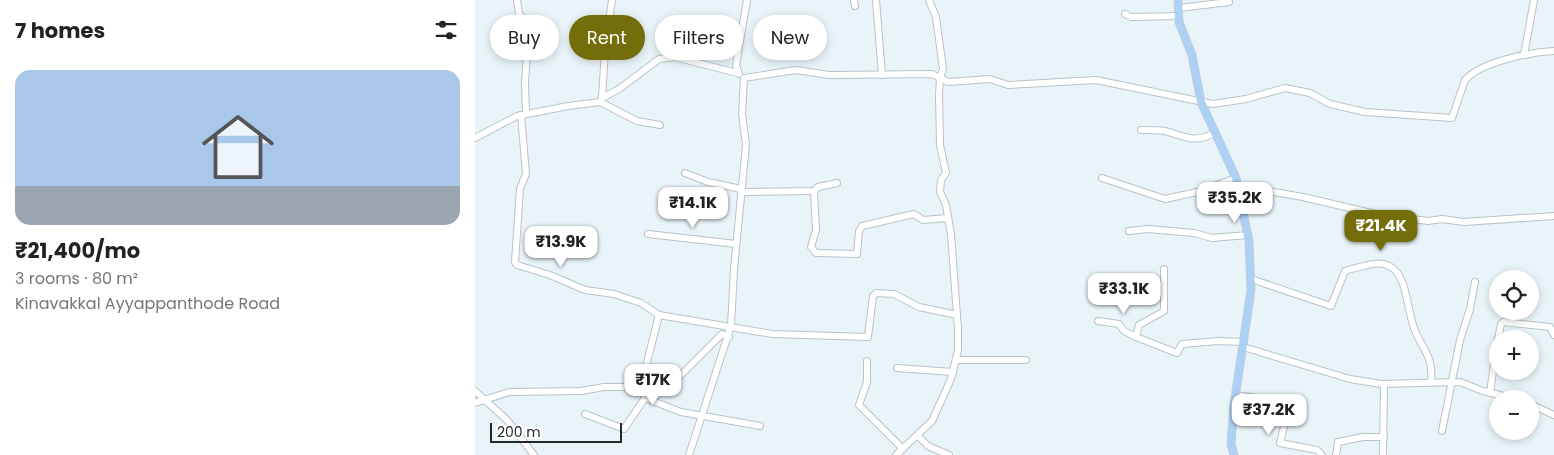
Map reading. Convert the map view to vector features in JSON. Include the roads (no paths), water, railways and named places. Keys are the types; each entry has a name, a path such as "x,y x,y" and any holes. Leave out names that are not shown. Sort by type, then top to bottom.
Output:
{"main road":[{"path":"1179,8 1192,55 1201,102 1238,182 1248,236 1251,290 1235,394 1231,444 1234,455"}],"street":[{"path":"517,0 519,14 529,23 524,114 526,174 520,188 515,262 517,265 549,275 585,290 614,294 641,303 659,315 772,334 868,337 873,296 876,293 893,294 919,307 957,315"},
{"path":"601,100 612,0"},
{"path":"737,73 736,65 747,0"},
{"path":"876,0 882,75"},
{"path":"896,455 932,421 953,372 958,350 957,315 948,218 940,192 941,180 945,173 941,145 939,78 943,69 937,24 929,0"},
{"path":"1524,55 1534,0"},
{"path":"1125,14 1131,17 1179,8 1229,2"},
{"path":"475,138 502,122 524,114 601,100 659,59 675,57 737,73 744,78 797,70 829,75 932,74 948,82 990,79 1008,85 1096,80 1213,104 1246,99 1285,88 1310,93 1330,104 1365,112 1451,118 1465,80 1469,75 1482,68 1524,55 1536,52 1554,52"},
{"path":"689,455 729,337 731,326 736,244 746,145 741,114 744,78"},
{"path":"601,100 637,121 660,125"},
{"path":"1141,130 1163,131 1178,137 1192,139 1204,139 1214,133"},
{"path":"685,173 708,182 741,191 814,191 818,187 837,183"},
{"path":"1102,178 1165,199 1238,182 1380,215 1428,221 1442,219 1464,222 1554,216"},
{"path":"814,191 816,230 811,248 816,253 857,254 860,228 879,222 913,214 923,220 948,218"},
{"path":"1129,231 1148,229 1194,233 1212,238 1248,236"},
{"path":"648,234 736,244"},
{"path":"1251,280 1331,306 1345,271 1371,262 1385,263 1400,275 1407,297 1412,324 1431,360 1431,382"},
{"path":"1136,337 1139,325 1164,311 1164,269"},
{"path":"1442,431 1460,340 1471,309 1475,282"},
{"path":"585,414 624,429 645,398 642,382 659,315"},
{"path":"1098,321 1119,324 1124,331 1177,353 1182,344 1192,342 1243,345 1350,379 1384,384 1452,381 1461,382 1489,393"},
{"path":"1500,330 1503,322 1549,327 1554,336"},
{"path":"475,403 509,392 581,391 604,387 673,383 722,334 729,337"},
{"path":"956,360 1026,360"},
{"path":"867,361 867,382 859,405 903,448"},
{"path":"897,368 953,372"},
{"path":"1383,455 1384,384"},
{"path":"475,391 507,420 534,455"},
{"path":"1235,394 1257,398 1284,409 1287,414 1280,443 1317,450 1322,455"},
{"path":"645,398 681,412 760,426"},
{"path":"1539,408 1554,415"},
{"path":"917,435 928,446 949,455"},
{"path":"1336,455 1338,442 1363,437 1384,437"}]}
